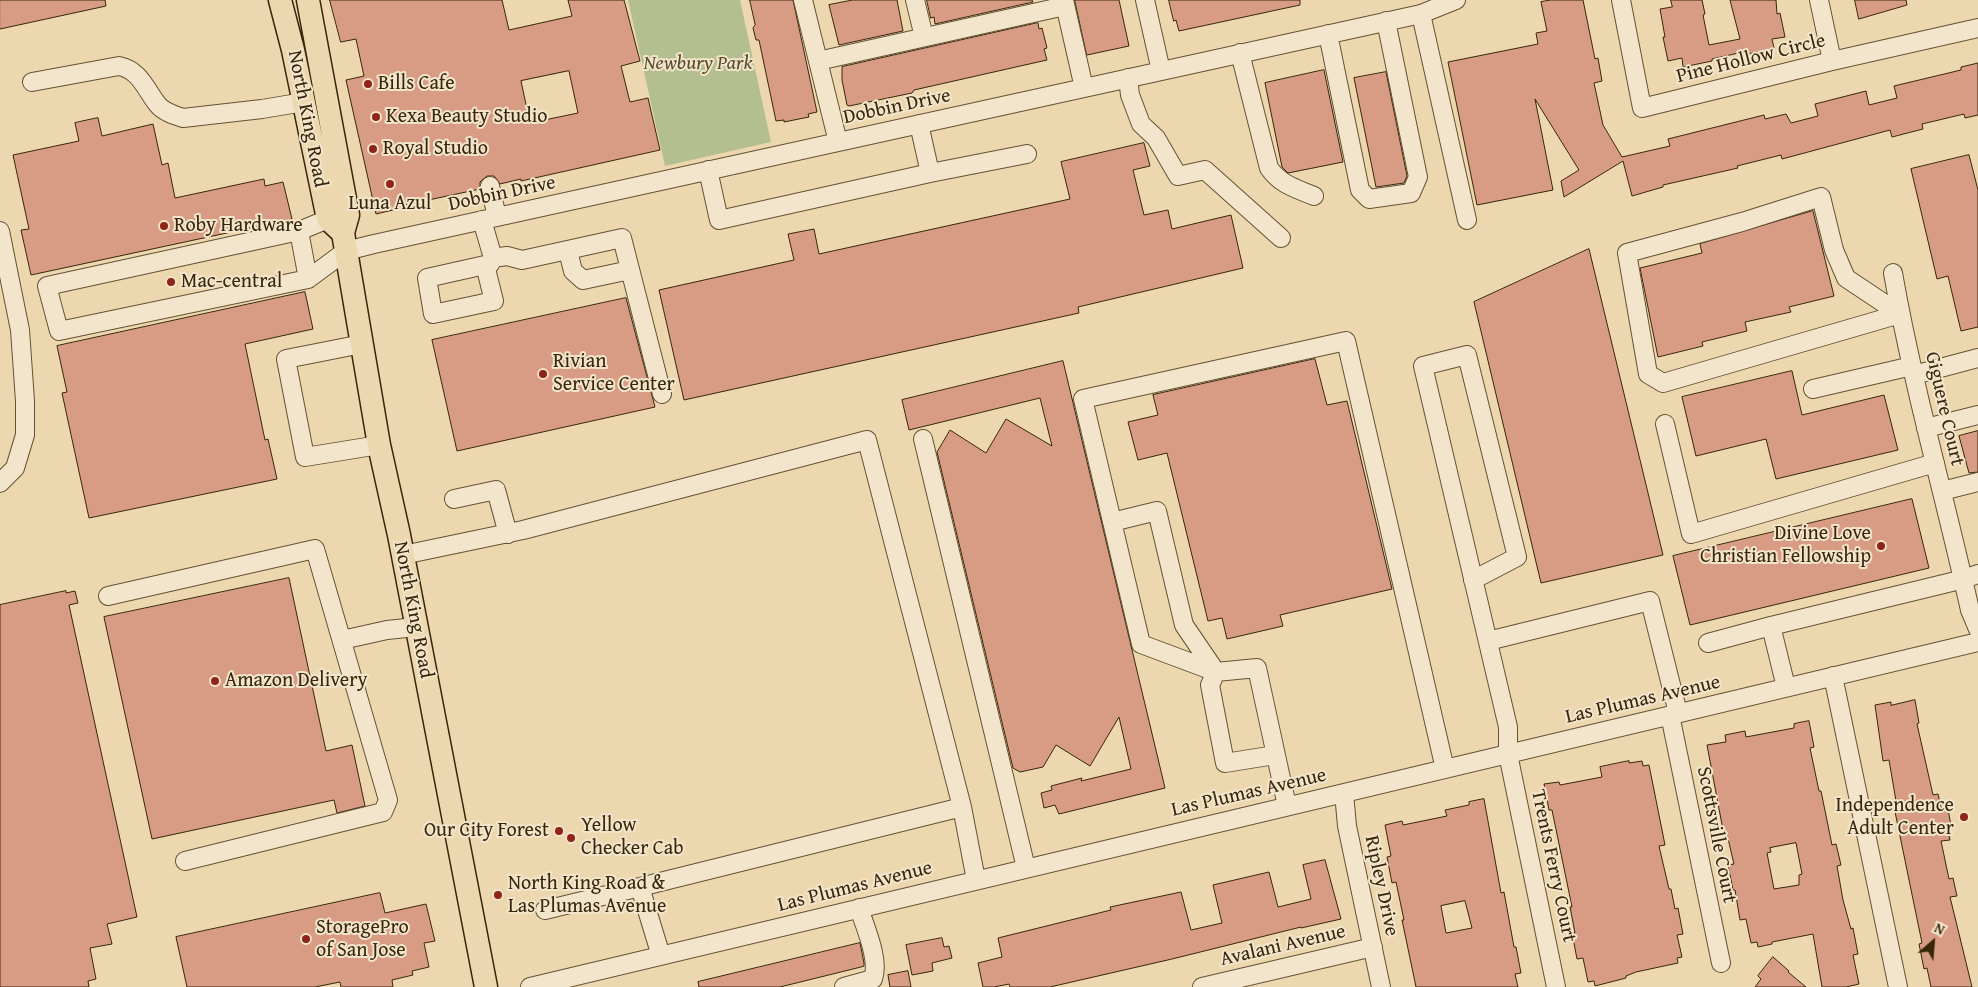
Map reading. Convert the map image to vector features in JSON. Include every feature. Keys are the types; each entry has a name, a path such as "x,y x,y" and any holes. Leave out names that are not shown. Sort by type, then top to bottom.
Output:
{"main road":[{"name":"North King Road","path":"280,0 289,30 304,102 339,234 362,344 379,445 403,555 486,987"},
{"name":"North King Road","path":"308,0 348,215 339,234"}],"street":[{"path":"803,0 838,142"},
{"path":"915,0 924,37"},
{"path":"1145,0 1161,71"},
{"name":"Dobbin Drive","path":"339,234 490,218 1421,14 1456,0"},
{"name":"Pine Hollow Circle","path":"1621,0 1642,108 1832,61 1978,28"},
{"path":"1819,0 1832,61"},
{"path":"818,61 1064,3 1084,88"},
{"path":"1421,14 1467,220"},
{"path":"1328,34 1360,190 1368,200 1411,193 1418,177 1386,21"},
{"path":"1240,53 1269,168 1276,178 1285,185 1314,196"},
{"path":"32,82 119,66 128,68 140,77 159,106 183,118 304,102"},
{"path":"1128,78 1130,95 1141,124 1156,138 1178,176 1205,170 1281,238"},
{"path":"919,124 930,173"},
{"path":"708,170 719,220 930,173 1026,154"},
{"path":"490,186 489,262 507,256 522,260 622,238 662,394"},
{"path":"1821,197 1834,250 1846,278 1900,314 1663,383 1648,374 1627,253 1742,222 1821,197"},
{"path":"312,227 339,234 308,279 59,331 47,286 312,227"},
{"path":"0,231 20,330 25,401 25,435 15,468 0,483"},
{"path":"299,231 308,279"},
{"path":"568,251 573,271 583,280 630,270"},
{"name":"Giguere Court","path":"1893,273 1900,314 1942,492 1971,576 1970,610 1978,629"},
{"path":"1287,806 1257,668 1216,672 1141,644 1082,399 1346,341 1445,769"},
{"path":"362,344 286,359 305,458 379,445"},
{"name":"Trents Ferry Court","path":"1473,580 1517,557 1467,355 1423,366 1473,580 1508,727 1508,754 1556,987"},
{"path":"1813,389 1978,358"},
{"path":"1926,428 1978,415"},
{"path":"1665,424 1691,534 1935,463"},
{"path":"923,439 1026,868"},
{"path":"403,555 508,534 867,440 962,807 976,880"},
{"path":"1942,492 1978,482"},
{"path":"454,499 496,490 508,534"},
{"path":"1112,522 1157,511 1184,625 1216,672"},
{"path":"108,596 315,549 342,640 388,800 383,812 185,861"},
{"path":"1708,643 1971,576"},
{"name":"Scottsville Court","path":"1488,641 1650,601 1674,714 1720,963"},
{"path":"1771,626 1786,688"},
{"path":"342,640 387,630 416,627"},
{"name":"Las Plumas Avenue","path":"530,987 1978,642"},
{"path":"1216,672 1210,685 1225,763 1274,751"},
{"path":"1833,676 1898,987"},
{"name":"Ripley Drive","path":"1344,793 1347,826 1380,987"},
{"path":"545,910 962,807"},
{"path":"640,887 661,956"},
{"path":"844,987 873,979 876,972 874,956 859,908"},
{"name":"Avalani Avenue","path":"1202,987 1373,947"}],"green space":[{"name":"Newbury Park","path":"628,0 740,0 771,142 665,166"}],"building":[{"path":"0,0 105,0 106,6 0,29"},
{"path":"330,0 502,0 509,30 572,16 568,0 624,0 640,61 621,66 630,102 648,98 660,150 521,181 521,179 500,184 494,176 487,176 480,182 480,189 405,205 406,207 376,214 346,80 364,76 356,39 341,42","holes":["569,71 578,113 530,123 521,81"]},
{"path":"750,0 793,0 817,112 808,114 809,117 784,122 784,120 776,121 759,40 756,40 753,28 755,25"},
{"path":"853,0 897,0 903,31 839,45 829,5"},
{"path":"927,0 1032,0 1033,2 935,24 934,17 931,18"},
{"path":"1075,0 1119,0 1129,46 1087,55"},
{"path":"1169,0 1300,0 1300,5 1179,31 1176,20 1174,21"},
{"path":"1551,0 1583,0 1595,59 1598,58 1602,81 1594,83 1603,125 1622,157 1670,146 1668,139 1764,115 1765,119 1786,114 1791,123 1818,116 1815,104 1866,91 1869,105 1897,98 1894,86 1961,70 1961,67 1978,63 1978,115 1965,118 1964,114 1922,124 1923,129 1892,137 1890,130 1782,159 1781,155 1737,166 1738,168 1663,185 1663,187 1632,196 1623,161 1564,197 1561,181 1579,170 1535,99 1553,190 1477,205 1448,62 1538,44 1536,33 1547,31 1541,2"},
{"path":"1671,0 1702,0 1709,45 1740,39 1730,0 1776,0 1777,14 1780,13 1785,37 1772,39 1774,48 1744,55 1743,52 1683,67 1682,58 1668,61 1663,37 1665,37 1660,9 1672,7"},
{"path":"1855,0 1906,0 1907,5 1859,19"},
{"path":"1038,23 1039,29 1042,28 1047,48 1044,49 1047,60 914,90 912,93 847,105 842,80 842,67"},
{"path":"1324,70 1343,162 1288,173 1282,167 1265,83"},
{"path":"1386,72 1407,176 1404,183 1376,187 1354,78"},
{"path":"98,118 102,136 153,124 162,165 168,163 175,198 264,179 265,186 283,182 292,219 31,275 21,230 29,229 13,155 79,141 75,123"},
{"path":"1144,143 1150,166 1133,170 1144,215 1168,210 1172,229 1231,215 1243,268 1078,307 1079,313 684,400 659,290 794,260 788,234 814,229 819,254 1070,199 1061,162"},
{"path":"1969,155 1978,190 1978,327 1961,331 1948,276 1937,279 1911,169"},
{"path":"1813,211 1834,296 1789,307 1791,312 1745,322 1747,331 1702,342 1703,346 1658,357 1640,268 1702,253 1700,244"},
{"path":"1589,249 1663,555 1541,583 1474,302"},
{"path":"305,292 313,329 245,344 265,440 268,439 277,479 89,518 62,393 67,392 57,346"},
{"name":"Rivian Service Center","path":"626,298 655,407 457,451 432,340"},
{"path":"1315,359 1327,405 1347,401 1392,589 1280,615 1283,626 1227,639 1222,618 1208,621 1167,453 1138,460 1128,422 1158,415 1153,395"},
{"path":"1063,361 1165,788 1059,814 1055,805 1044,808 1041,793 1052,790 1051,786 1131,769 1119,717 1090,766 1056,745 1043,767 1020,772 1013,768 937,452 950,430 986,453 1006,419 1052,446 1040,398 909,430 902,400"},
{"path":"1792,371 1802,415 1884,395 1898,450 1776,479 1766,439 1696,456 1682,397"},
{"path":"1978,431 1978,472 1969,473 1959,436"},
{"path":"1912,499 1929,568 1690,625 1673,556"},
{"name":"Amazon Delivery","path":"289,578 326,751 352,745 365,806 337,813 334,800 152,839 104,617"},
{"path":"66,591 66,593 75,591 78,603 69,605 137,917 107,924 112,944 90,948 96,979 88,981 89,987 0,987 0,605"},
{"path":"1915,700 1919,723 1917,724 1933,795 1938,794 1942,811 1948,809 1951,826 1947,827 1950,840 1941,841 1949,879 1953,878 1957,896 1950,897 1972,987 1931,987 1927,968 1924,969 1919,944 1922,943 1893,802 1896,801 1889,760 1883,761 1875,705 1891,702 1891,705"},
{"path":"1809,721 1814,747 1810,748 1819,791 1821,791 1832,845 1836,844 1841,865 1837,866 1843,900 1851,929 1853,928 1858,954 1853,955 1859,984 1846,987 1822,987 1813,934 1772,942 1772,944 1758,947 1757,942 1751,943 1746,919 1740,920 1735,890 1733,890 1728,865 1734,864 1726,830 1723,830 1707,745 1726,742 1725,735 1745,731 1746,737 1794,728 1794,724","holes":["1796,843 1802,874 1799,875 1799,885 1774,889 1767,853 1771,852 1770,848"]},
{"path":"1629,761 1629,763 1642,761 1643,766 1649,765 1665,845 1659,846 1675,909 1678,908 1683,934 1677,935 1682,957 1677,958 1678,963 1636,972 1626,976 1626,978 1595,986 1594,981 1588,982 1583,958 1577,959 1572,933 1575,933 1570,907 1572,907 1552,810 1549,810 1544,784 1559,782 1560,785 1602,777 1600,767"},
{"path":"1484,799 1501,893 1504,892 1514,947 1516,947 1521,973 1515,974 1518,987 1416,987 1396,882 1392,883 1387,857 1391,856 1385,825 1402,821 1403,825 1447,816 1445,810 1469,805 1469,802","holes":["1465,901 1472,928 1446,933 1441,906"]},
{"path":"1325,860 1341,919 1050,987 1010,987 1009,984 983,987 978,963 1002,957 998,938 1111,910 1110,907 1181,892 1191,930 1222,923 1213,885 1269,872 1278,907 1311,899 1303,865"},
{"name":"StoragePro of San Jose","path":"380,893 385,913 426,904 435,941 424,943 429,967 412,971 413,975 392,980 393,987 341,987 340,982 315,987 187,987 176,937"},
{"path":"942,938 944,947 949,946 952,958 932,963 933,971 912,975 906,945"},
{"path":"860,943 864,963 864,966 861,967 780,987 699,987 698,982"},
{"path":"1773,957 1806,987 1755,987 1761,979 1758,976"},
{"path":"908,971 911,987 890,987 888,975"}],"place":[{"name":"Bills Cafe","path":"368,84"},
{"name":"Kexa Beauty Studio","path":"376,117"},
{"name":"Royal Studio","path":"373,149"},
{"name":"Luna Azul","path":"390,184"},
{"name":"Roby Hardware","path":"164,226"},
{"name":"Mac-central","path":"171,282"},
{"name":"Rivian Service Center","path":"543,374"},
{"name":"Divine Love Christian Fellowship","path":"1881,546"},
{"name":"Amazon Delivery","path":"215,681"},
{"name":"Independence Adult Center","path":"1964,817"},
{"name":"Our City Forest","path":"559,831"},
{"name":"Yellow Checker Cab","path":"571,838"},
{"name":"North King Road & Las Plumas Avenue","path":"498,895"},
{"name":"StoragePro of San Jose","path":"306,939"}]}
